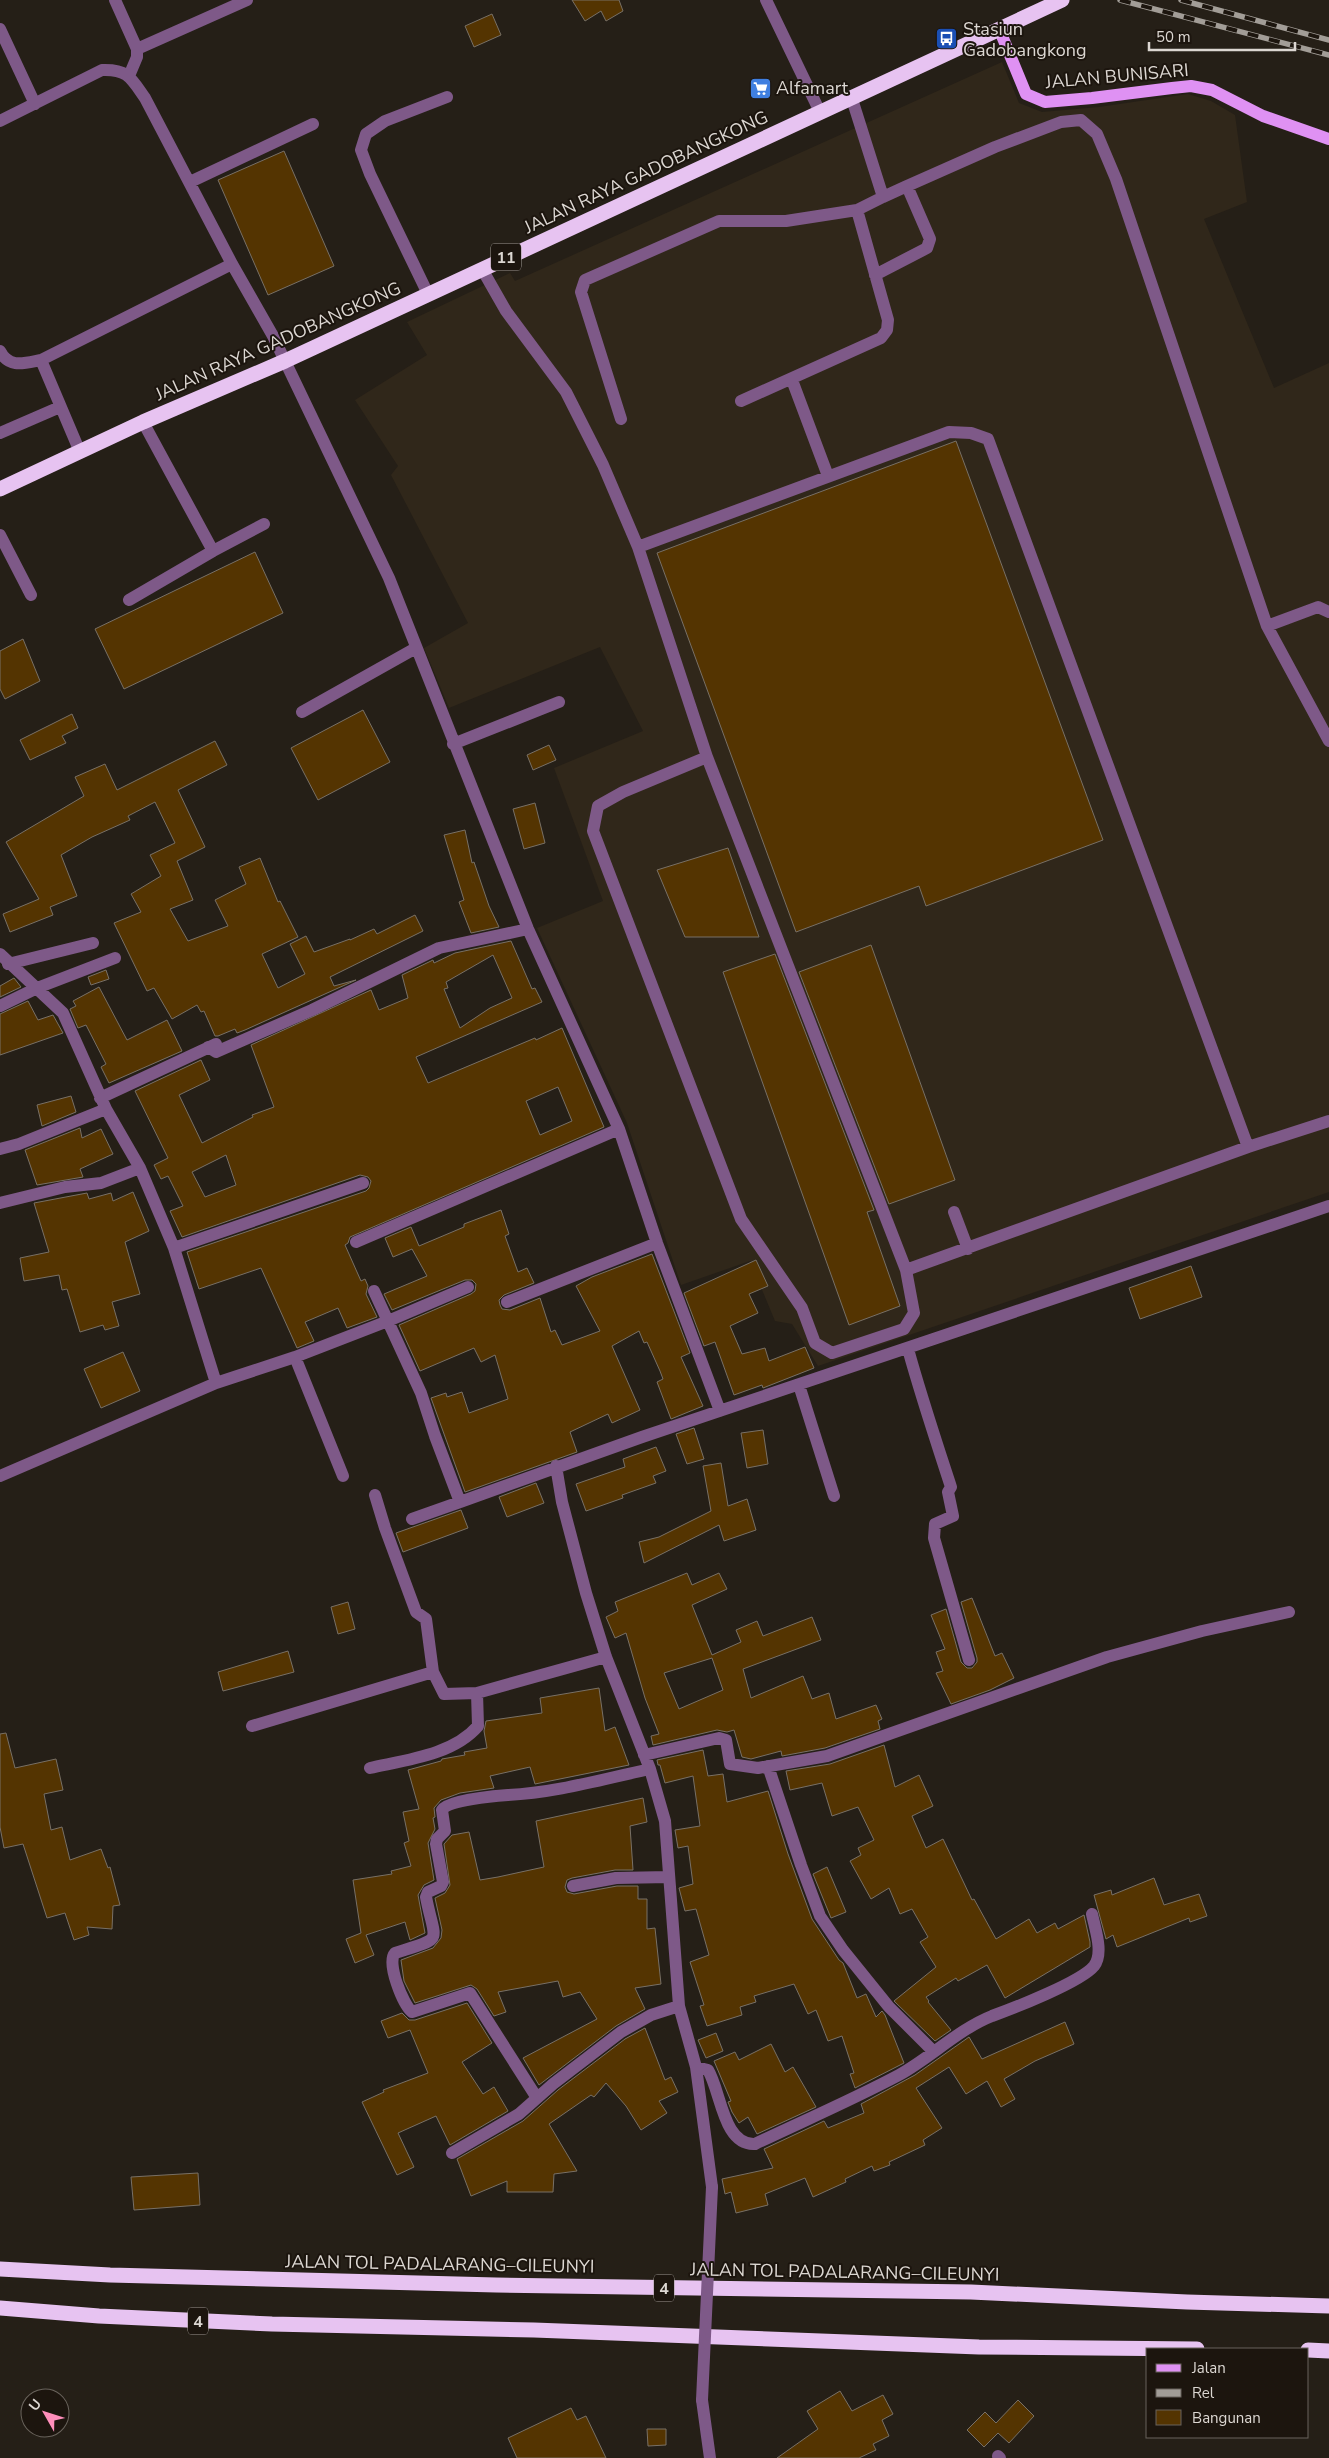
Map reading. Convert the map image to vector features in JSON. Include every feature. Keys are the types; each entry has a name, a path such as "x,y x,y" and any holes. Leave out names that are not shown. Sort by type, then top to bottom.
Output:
{"highway":[{"name":"JALAN RAYA GADOBANGKONG","path":"0,489 143,422 285,361 820,112 1006,28 1062,0"},
{"name":"JALAN TOL PADALARANG–CILEUNYI","path":"0,2269 110,2275 496,2285 971,2292 1177,2302 1329,2306"},
{"name":"4","path":"0,2308 99,2316 281,2324 534,2330 979,2347 1146,2349"},
{"path":"1309,2350 1329,2351"}],"main road":[{"name":"JALAN BUNISARI","path":"1006,28 1026,94 1045,102 1172,88 1203,87 1262,116 1329,139"}],"street":[{"path":"115,0 137,49 137,58 129,76"},
{"path":"137,49 247,0"},
{"path":"766,0 820,112"},
{"path":"0,29 35,104"},
{"path":"0,121 102,70 117,69 129,76 144,98 285,361 389,578 453,744 528,929 619,1129 657,1243 720,1411"},
{"path":"428,294 370,174 361,150 366,134 385,121 447,97"},
{"path":"852,99 883,197"},
{"path":"621,419 581,292 585,280 719,221 786,221 856,210 906,186 995,148 1061,122 1081,120 1097,134 1116,179 1267,626 1329,740"},
{"path":"190,182 313,124"},
{"path":"875,275 927,248 930,239 906,186"},
{"path":"741,401 792,380 881,338 887,330 888,320 856,210"},
{"path":"0,352 11,363 20,364 41,360 232,264"},
{"path":"482,269 506,311 566,392 603,465 638,547 707,757 906,1270 914,1314 904,1329 832,1353 815,1342 802,1308 741,1219 593,830 598,806 623,792 707,757"},
{"path":"41,360 80,452"},
{"path":"792,380 828,476"},
{"path":"0,433 60,407"},
{"path":"143,422 213,551"},
{"path":"638,547 949,432 965,432 988,439 1248,1147"},
{"path":"129,600 264,524"},
{"path":"0,535 32,595"},
{"path":"1267,626 1318,607 1329,612"},
{"path":"302,712 416,648"},
{"path":"453,744 559,702"},
{"path":"208,1047 216,1052 304,1014 439,948 528,929"},
{"path":"4,959 93,943"},
{"path":"0,1006 38,988 115,958"},
{"path":"4,959 38,988 63,1013 78,1042 103,1104 140,1168 174,1248 216,1383"},
{"path":"0,1149 19,1144 103,1104 235,1034"},
{"path":"906,1270 1248,1147 1329,1121"},
{"path":"356,1242 619,1129"},
{"path":"0,1203 65,1187 101,1183 140,1168"},
{"path":"174,1248 363,1182"},
{"path":"412,1520 556,1466 1329,1206"},
{"path":"954,1212 968,1249"},
{"path":"507,1302 657,1243"},
{"path":"0,1476 216,1383 294,1357 468,1288"},
{"path":"374,1291 421,1393 460,1502"},
{"path":"908,1349 925,1409 935,1432 951,1487 948,1492 953,1516 935,1524 934,1538 969,1660"},
{"path":"294,1357 343,1476"},
{"path":"799,1385 834,1496"},
{"path":"556,1466 573,1548 606,1658 650,1769 665,1821 678,2006 696,2067 712,2187 702,2400 710,2458"},
{"path":"375,1495 416,1612 426,1619 433,1672 444,1694 477,1693 606,1658"},
{"path":"644,1755 719,1738 726,1740 730,1764 758,1768 827,1756 1107,1657 1202,1631 1289,1612"},
{"path":"252,1726 433,1672"},
{"path":"370,1768 429,1755 468,1737 478,1726 477,1693"},
{"path":"768,1766 820,1916 843,1950 889,2008 933,2051"},
{"path":"537,2098 470,1993 412,2012 407,2005 390,1961 395,1953 434,1939 436,1933 426,1897 428,1892 441,1886 443,1882 436,1844 437,1839 446,1831 442,1810 448,1805 491,1796 527,1794 650,1769"},
{"path":"574,1886 616,1878 669,1877"},
{"path":"696,2067 708,2070 715,2082 720,2104 736,2139 747,2145 755,2144 901,2074 933,2051 992,2016 1020,2007 1094,1966 1099,1956 1092,1914"},
{"path":"452,2153 519,2114 621,2032 651,2015 678,2006"}],"shaded area":[{"path":"1002,62 1019,103 1042,112 1099,107 1188,94 1211,101 1235,115 1247,202 1204,219 1274,388 1329,363 1329,1192 818,1366 792,1324 775,1321 750,1261 681,1285 627,1123 537,928 603,901 554,768 643,731 600,647 449,708 424,648 468,623 391,475 398,466 355,400 427,355 407,322 510,273 515,281"}],"building":[{"path":"572,0 619,0 623,11 606,21 601,11 585,21"},
{"path":"492,14 501,35 474,47 465,26"},
{"path":"284,151 334,266 268,295 218,180"},
{"path":"956,441 1103,840 926,906 919,886 796,932 657,553"},
{"path":"255,552 283,613 124,689 95,629"},
{"path":"23,639 40,681 5,699 0,689 0,651"},
{"path":"363,710 390,762 318,800 291,748"},
{"path":"72,714 78,728 62,736 66,743 30,760 20,740"},
{"path":"215,741 227,765 178,790 205,847 177,861 193,900 170,909 188,941 228,926 215,900 246,884 239,867 260,858 278,902 280,901 298,937 262,954 278,988 305,974 290,944 306,936 314,952 350,940 374,929 377,934 415,915 423,931 330,977 334,986 356,980 245,1030 237,1033 235,1029 218,1036 215,1036 204,1011 201,1012 197,1005 172,1019 154,988 147,991 114,923 141,912 131,894 161,876 150,855 175,843 155,802 128,816 130,820 92,837 61,855 77,896 50,907 53,915 10,932 3,914 39,899 6,842 84,796 75,777 105,764 117,790"},
{"path":"549,745 556,760 533,770 527,755"},
{"path":"535,803 545,843 524,849 513,809"},
{"path":"465,830 472,863 474,862 489,906 499,927 471,933 459,902 464,900 444,835"},
{"path":"728,848 759,937 685,937 657,870"},
{"path":"511,941 532,989 535,988 542,1002 416,1057 428,1083 562,1028 604,1127 350,1237 345,1245 361,1281 365,1279 368,1286 366,1294 377,1317 347,1328 338,1308 305,1322 314,1341 297,1348 261,1268 199,1289 187,1252 366,1191 371,1181 368,1177 360,1175 182,1237 170,1211 183,1206 168,1176 161,1179 154,1165 168,1158 135,1091 201,1060 210,1080 179,1095 202,1143 253,1117 252,1115 274,1107 251,1045 371,990 379,1010 408,998 402,975 433,960 434,963 455,953","holes":["493,955 512,998 490,1008 460,1028 444,989 448,988 446,982","558,1087 572,1121 540,1135 526,1101","226,1155 236,1185 205,1197 192,1172"]},
{"path":"871,945 955,1180 889,1204 799,972"},
{"path":"775,954 874,1210 867,1212 900,1306 849,1325 723,972"},
{"path":"106,970 109,979 91,985 88,977"},
{"path":"14,978 21,987 0,997 0,986"},
{"path":"99,987 127,1040 167,1020 182,1051 109,1083 101,1067 106,1064 86,1025 78,1028 70,1009 76,1006 73,1001"},
{"path":"28,1001 38,1020 53,1015 63,1033 0,1055 0,1014"},
{"path":"71,1096 76,1112 42,1126 37,1105"},
{"path":"80,1128 82,1138 101,1129 113,1154 80,1169 83,1177 37,1185 25,1150"},
{"path":"133,1192 149,1231 125,1242 140,1294 112,1302 119,1326 105,1330 103,1325 80,1332 67,1289 62,1290 59,1275 24,1281 20,1258 49,1252 34,1203 87,1193 89,1199 111,1193 113,1201"},
{"path":"501,1210 509,1234 505,1236 518,1272 527,1268 534,1283 504,1295 499,1300 500,1305 502,1309 510,1310 540,1298 551,1332 555,1330 562,1345 600,1331 576,1286 592,1277 652,1254 690,1353 681,1357 703,1406 671,1419 657,1382 663,1379 647,1342 644,1343 639,1331 612,1346 640,1410 612,1423 608,1414 570,1432 577,1452 465,1492 431,1398 446,1393 447,1397 462,1392 469,1413 508,1399 495,1355 481,1362 474,1348 420,1371 399,1325 471,1294 475,1291 476,1284 472,1280 465,1280 392,1310 384,1294 427,1276 412,1249 393,1257 385,1238 411,1227 419,1246 464,1227 464,1224"},
{"path":"756,1260 768,1286 749,1294 758,1313 730,1326 742,1354 765,1348 769,1361 805,1347 814,1368 763,1388 762,1385 734,1395 715,1342 704,1346 684,1293"},
{"path":"1191,1266 1202,1297 1140,1319 1129,1288"},
{"path":"123,1352 140,1391 101,1408 84,1369"},
{"path":"694,1428 704,1459 687,1464 676,1434"},
{"path":"763,1430 768,1464 747,1468 741,1433"},
{"path":"656,1447 666,1471 653,1476 656,1483 622,1495 623,1498 586,1511 576,1484 625,1467 623,1459"},
{"path":"721,1463 728,1506 747,1499 756,1530 724,1541 719,1525 644,1563 639,1542 659,1537 711,1511 703,1466"},
{"path":"536,1483 544,1503 507,1517 499,1497"},
{"path":"461,1510 468,1528 403,1552 396,1533"},
{"path":"687,1573 692,1585 719,1573 727,1589 692,1605 712,1655 741,1642 736,1630 757,1621 763,1636 812,1617 821,1640 743,1669 751,1698 803,1676 812,1699 829,1693 836,1719 876,1705 882,1719 878,1721 880,1729 825,1748 782,1756 781,1751 751,1759 742,1757 734,1730 727,1732 717,1730 653,1745 651,1736 659,1734 645,1698 626,1633 615,1638 606,1617 618,1611 615,1602","holes":["712,1658 723,1690 679,1709 664,1673"]},
{"path":"972,1598 995,1656 1002,1653 1014,1678 990,1690 951,1704 936,1673 943,1671 936,1652 945,1649 931,1615 946,1609 961,1662 967,1668 972,1668 977,1662 977,1658 961,1602"},
{"path":"348,1602 355,1629 338,1634 331,1607"},
{"path":"288,1651 294,1672 223,1691 218,1672"},
{"path":"599,1688 605,1731 615,1727 629,1765 535,1784 530,1767 490,1776 494,1788 460,1793 441,1800 434,1808 435,1829 428,1843 434,1880 424,1885 418,1895 425,1933 410,1940 405,1922 366,1935 374,1955 355,1963 346,1939 361,1933 353,1880 392,1874 391,1871 411,1866 404,1843 409,1841 403,1812 419,1809 408,1770 441,1761 442,1759 465,1755 464,1752 487,1748 484,1731 486,1721 542,1713 540,1698"},
{"path":"6,1733 15,1768 56,1759 63,1790 44,1794 51,1830 62,1827 70,1860 101,1849 108,1868 110,1867 120,1905 113,1906 112,1929 87,1927 89,1935 74,1940 65,1913 47,1918 23,1844 4,1848 0,1827 0,1734"},
{"path":"884,1745 895,1787 919,1775 933,1806 912,1816 926,1848 943,1839 972,1900 974,1899 996,1939 1029,1919 1037,1933 1055,1923 1058,1929 1084,1915 1090,1942 1090,1947 1005,1998 987,1965 958,1981 956,1978 926,1997 951,2030 935,2041 894,2001 936,1967 920,1942 928,1937 912,1909 900,1914 889,1888 871,1899 850,1861 861,1855 858,1848 874,1840 858,1807 832,1816 822,1783 790,1790 786,1771 830,1764"},
{"path":"703,1750 708,1776 723,1774 727,1802 768,1791 788,1854 812,1919 839,1960 843,1963 857,1998 866,1994 876,2017 882,2011 885,2015 904,2063 855,2088 850,2074 854,2073 842,2036 828,2041 816,2010 808,2014 794,1984 754,1996 756,2002 740,2007 742,2015 707,2026 700,2006 704,2005 690,1962 709,1955 696,1909 685,1911 679,1888 693,1884 688,1846 678,1848 675,1830 700,1826 693,1776 665,1783 657,1760"},
{"path":"643,1798 647,1822 630,1826 633,1870 615,1870 572,1878 567,1880 565,1887 567,1892 574,1894 617,1886 638,1886 638,1899 647,1899 647,1929 655,1928 661,1984 635,1988 645,2009 616,2026 539,2085 523,2058 597,2019 580,1992 563,1997 558,1981 498,1992 506,2012 494,2016 477,1989 471,1985 415,2003 404,1981 401,1960 433,1948 441,1938 442,1930 435,1898 445,1893 450,1885 444,1844 452,1835 469,1832 480,1880 498,1877 544,1867 536,1821"},
{"path":"827,1867 846,1912 831,1918 813,1874"},
{"path":"1154,1878 1164,1905 1199,1894 1207,1916 1190,1922 1189,1918 1117,1947 1113,1935 1106,1939 1094,1895 1111,1890 1112,1895"},
{"path":"467,2003 492,2043 462,2062 483,2094 494,2087 508,2111 450,2145 436,2116 398,2133 414,2167 397,2175 362,2102 384,2092 383,2090 428,2073 410,2030 388,2038 381,2021 402,2013 409,2020 415,2020"},
{"path":"1065,2022 1074,2044 1035,2061 1004,2079 1015,2099 1001,2107 987,2081 966,2094 949,2067 916,2088 942,2128 923,2140 925,2145 889,2162 890,2165 874,2171 872,2166 845,2179 846,2182 813,2197 805,2178 765,2194 768,2205 736,2213 731,2192 725,2194 722,2179 773,2168 764,2149 824,2121 828,2128 864,2113 861,2104 915,2075 969,2037 982,2059"},
{"path":"645,2028 665,2080 671,2077 678,2092 659,2101 667,2113 641,2130 626,2106 606,2083 594,2097 591,2095 549,2124 577,2171 554,2174 553,2192 507,2192 507,2181 471,2196 457,2159 523,2121 558,2090 625,2039"},
{"path":"716,2033 723,2051 706,2058 698,2040"},
{"path":"771,2044 785,2072 793,2067 816,2107 757,2134 748,2117 739,2123 732,2112 728,2102 731,2101 714,2061 735,2052 739,2060"},
{"path":"198,2173 200,2205 134,2210 131,2177"},
{"path":"840,2391 852,2411 883,2395 893,2414 882,2420 889,2436 873,2444 876,2450 859,2458 777,2458 818,2429 807,2411"},
{"path":"1018,2400 1034,2416 1009,2443 998,2433 984,2447 967,2430 985,2412 996,2423"},
{"path":"571,2408 577,2420 586,2416 606,2458 517,2458 508,2438"},
{"path":"647,2429 666,2429 666,2445 648,2446"}],"railway":[{"path":"1120,0 1329,55"},
{"path":"1181,0 1329,40"}],"place":[{"name":"Stasiun Gadobangkong","path":"947,39"},
{"name":"Alfamart","path":"760,88"}]}
